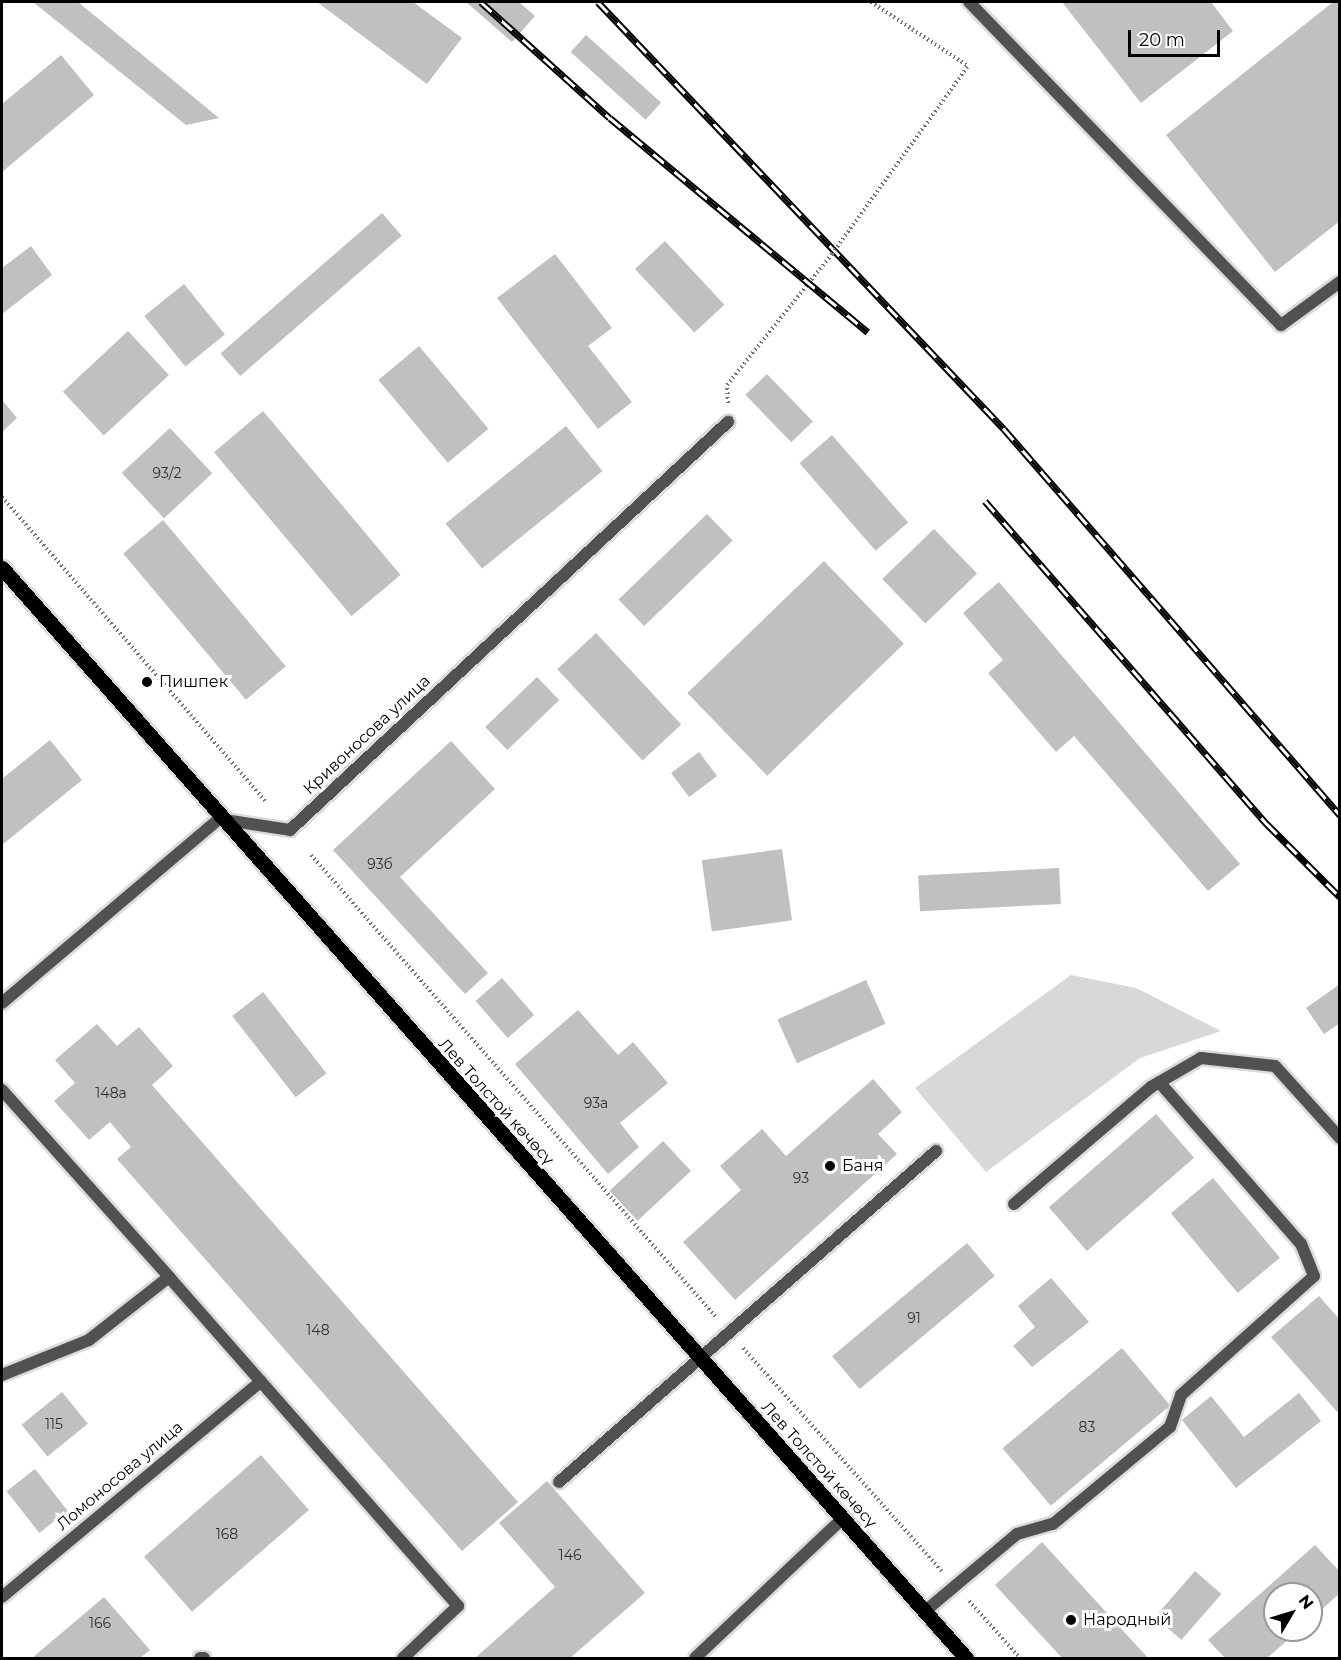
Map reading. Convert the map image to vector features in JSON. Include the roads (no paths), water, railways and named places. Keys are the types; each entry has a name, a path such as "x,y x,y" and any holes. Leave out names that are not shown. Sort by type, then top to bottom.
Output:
{"main road":[{"name":"Лев Толстой көчөсү","path":"2,567 219,819 966,1659"}],"street":[{"path":"969,2 1281,325 1340,282"},
{"name":"Кривоносова улица","path":"219,819 290,830 728,422"},
{"path":"2,1003 219,819"},
{"path":"1014,1204 1159,1082 1201,1058 1275,1066 1340,1138"},
{"path":"924,1612 1017,1534 1053,1524 1170,1427 1181,1395 1314,1276 1301,1244 1159,1082"},
{"path":"2,1090 458,1606 403,1659"},
{"path":"559,1482 698,1357 936,1151"},
{"path":"2,1375 89,1340 169,1277"},
{"name":"Ломоносова улица","path":"2,1597 261,1381"},
{"path":"695,1659 842,1519"}],"railway":[{"path":"481,2 610,118 868,332"},
{"path":"598,2 1004,429 1340,815"},
{"path":"985,501 1267,824 1340,897"}],"place":[{"name":"Пишпек","path":"147,682"},
{"name":"Баня","path":"830,1166"},
{"name":"Народный","path":"1071,1620"}]}
